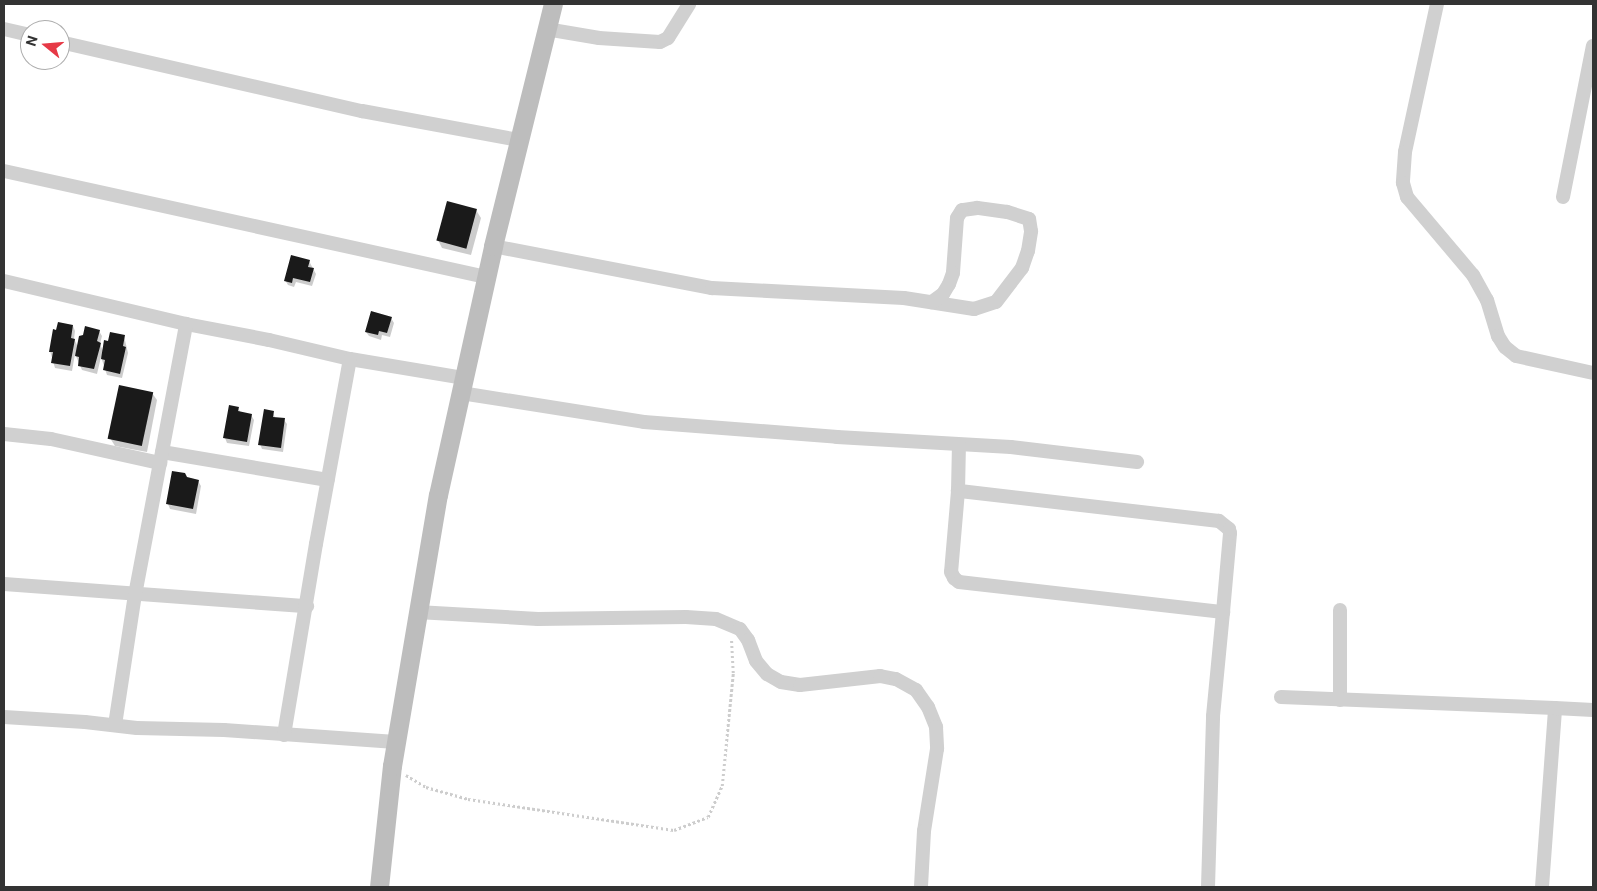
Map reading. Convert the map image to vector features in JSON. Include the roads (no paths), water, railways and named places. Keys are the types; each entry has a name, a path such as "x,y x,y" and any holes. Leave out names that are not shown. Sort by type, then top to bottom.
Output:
{"main road":[{"path":"379,887 392,766 438,494 493,246 553,4"}],"street":[{"path":"546,28 599,38 660,42 668,38 690,4"},
{"path":"1437,4 1405,152 1403,183 1407,197 1473,275 1487,300 1498,336 1505,347 1516,356 1593,373"},
{"path":"4,29 20,33"},
{"path":"70,44 362,111 518,140"},
{"path":"1563,197 1593,46"},
{"path":"4,171 486,277"},
{"path":"493,246 712,288 904,298 974,309 996,302 1022,268 1028,251 1031,231 1028,219 1024,216 984,209 962,210 956,218 954,264 949,284 943,294 932,302"},
{"path":"4,281 186,324 278,342 462,385 644,422 959,445 1011,447 1137,462"},
{"path":"115,725 135,595 186,324"},
{"path":"284,735 350,358"},
{"path":"4,434 51,439 161,457 328,480"},
{"path":"959,445 958,491 951,572 959,582 1223,612"},
{"path":"958,491 1219,521 1225,525 1230,534 1213,716 1208,887"},
{"path":"4,584 307,606"},
{"path":"1340,610 1340,700"},
{"path":"417,612 538,619 686,617 716,619 740,629 748,640 756,661 761,668 781,682 800,685 880,676 896,679 916,690 928,706 936,727 937,749 924,832 921,887"},
{"path":"1281,697 1593,710"},
{"path":"1542,887 1554,708"},
{"path":"4,717 396,742"}]}
